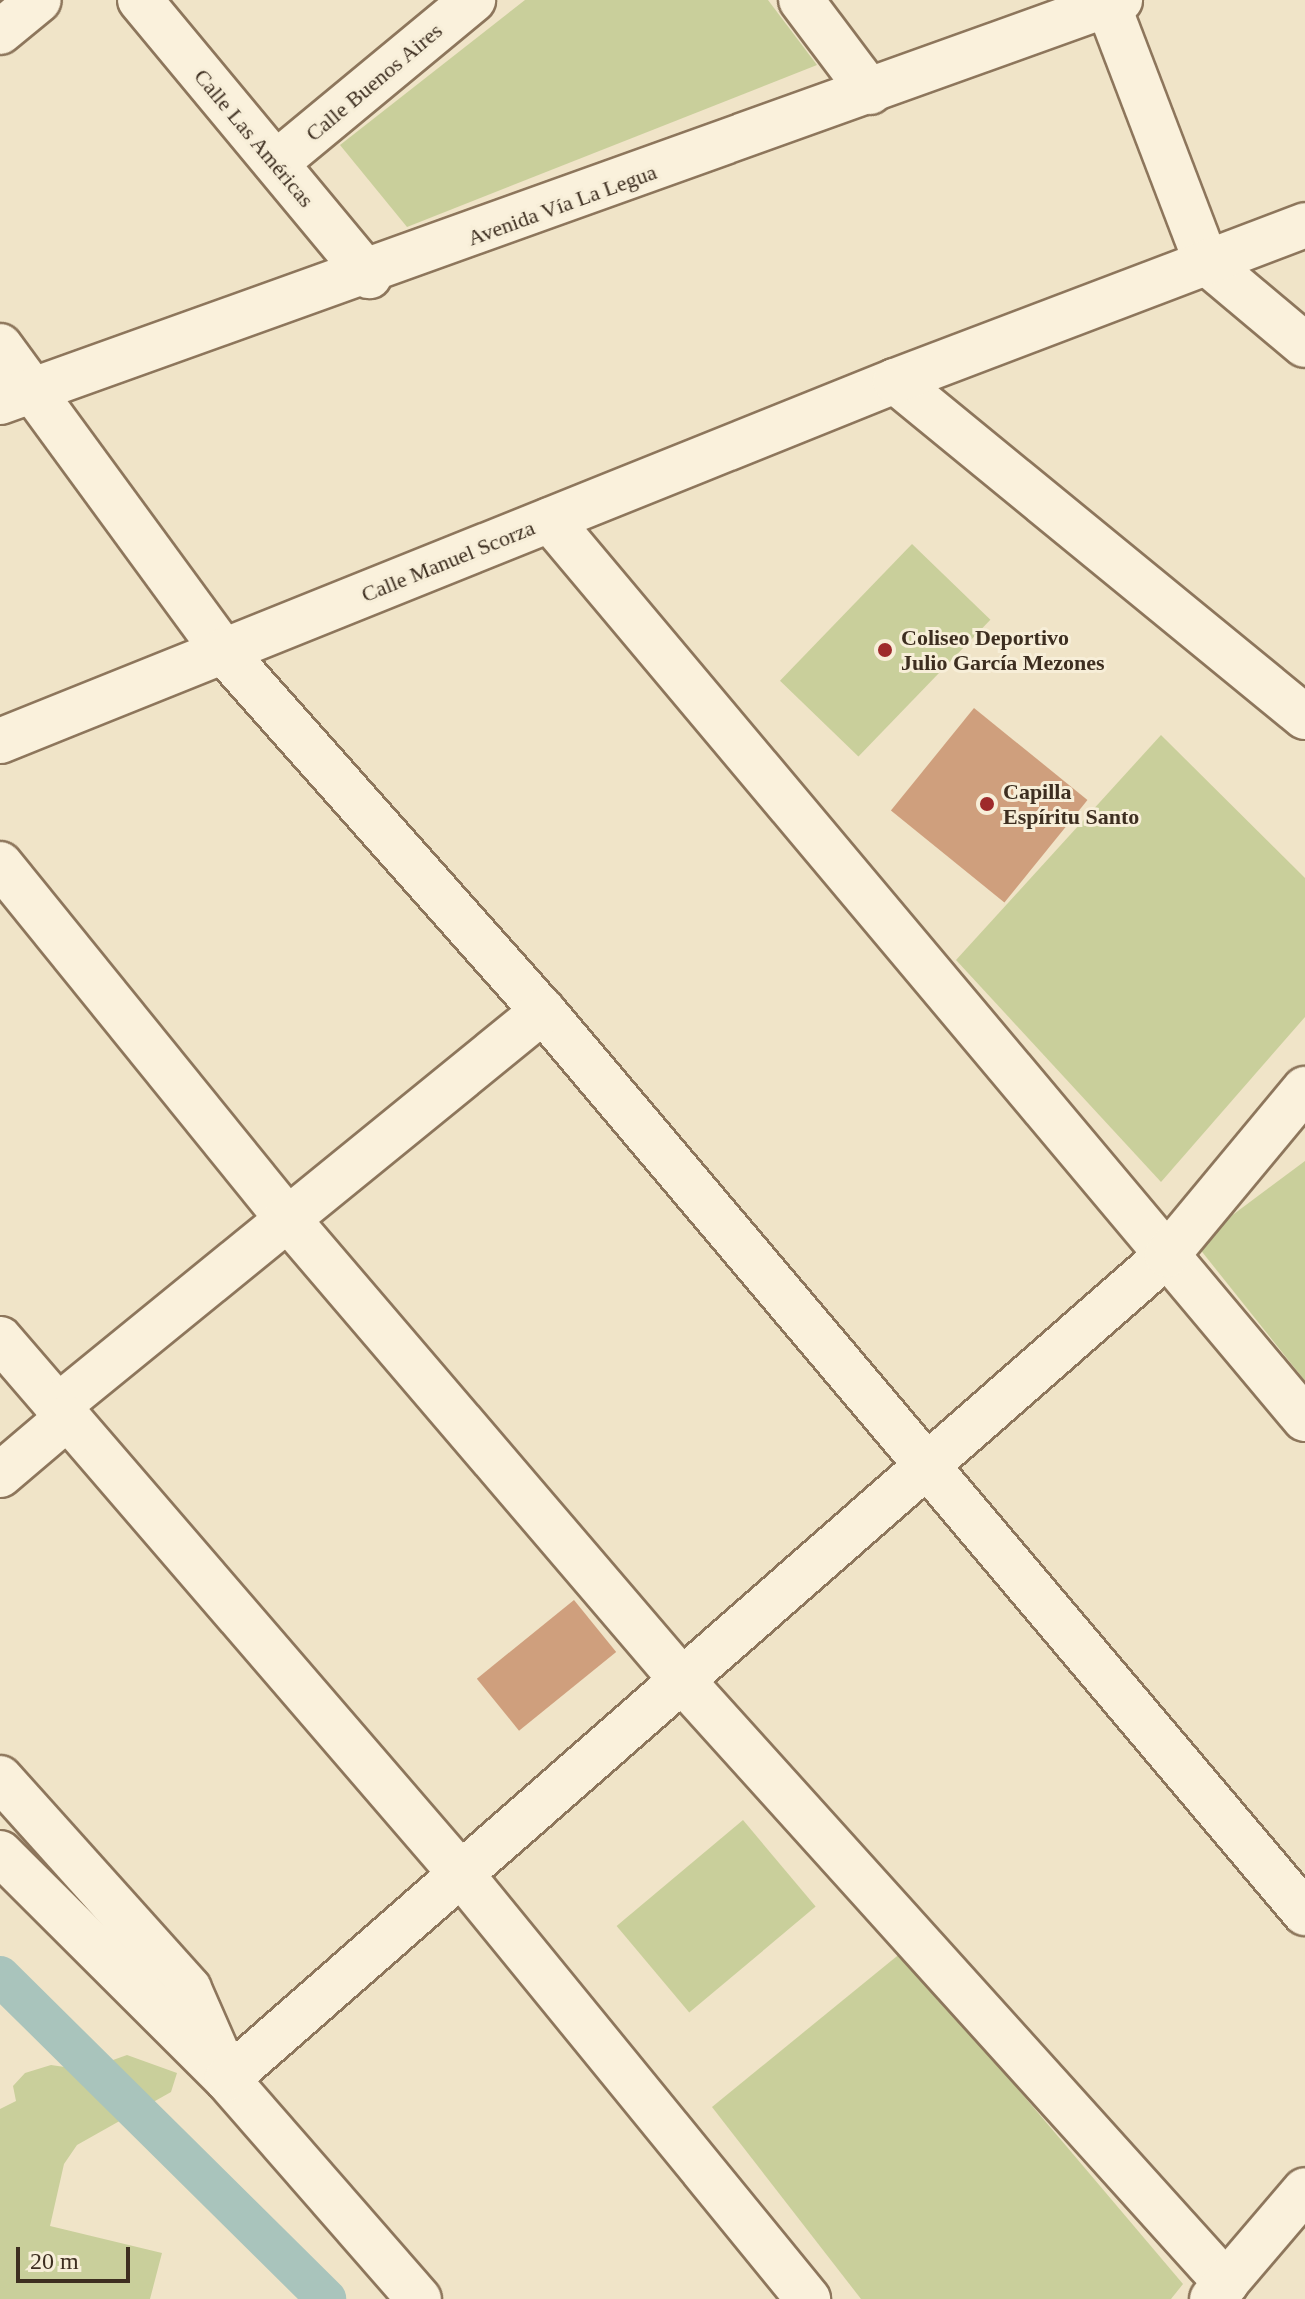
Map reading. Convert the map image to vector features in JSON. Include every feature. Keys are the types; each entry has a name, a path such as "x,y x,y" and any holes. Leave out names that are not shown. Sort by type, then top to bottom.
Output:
{"street":[{"path":"0,32 39,0"},
{"name":"Calle Las Américas","path":"140,0 369,276"},
{"name":"Calle Buenos Aires","path":"276,163 473,0"},
{"path":"801,0 870,92"},
{"path":"1114,3 1206,262 1305,345"},
{"name":"Avenida Vía La Legua","path":"16,397 369,276 1114,3"},
{"name":"Calle Manuel Scorza","path":"0,741 895,381 1305,225"},
{"path":"0,346 16,397 223,651 543,1011 1305,1913"},
{"path":"895,381 1305,717"},
{"path":"550,520 1305,1419"},
{"path":"0,864 286,1217 681,1679 1219,2291 1305,2190"},
{"path":"0,1475 62,1412 286,1217 543,1011"},
{"path":"227,2079 925,1462 1167,1255 1305,1089"},
{"path":"0,1339 461,1874 808,2299"},
{"path":"0,1778 189,1989 227,2079"},
{"path":"0,1853 227,2079 419,2299"}],"green space":[{"path":"525,0 768,0 817,65 407,227 340,145"},
{"name":"Coliseo Deportivo Julio García Mezones","path":"912,544 990,620 858,756 780,681"},
{"path":"1161,735 1305,878 1305,1017 1161,1182 956,960"},
{"path":"1305,1161 1305,1381 1195,1243"},
{"path":"743,1820 816,1907 689,2013 617,1926"},
{"path":"902,1952 1183,2284 1171,2299 861,2299 712,2107"},
{"path":"127,2055 177,2073 171,2092 77,2145 64,2164 50,2226 162,2253 150,2299 0,2299 0,2109 16,2101 13,2086 25,2073 51,2065 85,2070"}],"building":[{"name":"Capilla Espíritu Santo","path":"974,708 1087,800 1004,902 891,811"},
{"path":"574,1600 616,1652 519,1731 477,1679"}],"waterway":[{"path":"0,1976 326,2299"}],"place":[{"name":"Coliseo Deportivo Julio García Mezones","path":"885,650"},
{"name":"Capilla Espíritu Santo","path":"987,804"}]}
